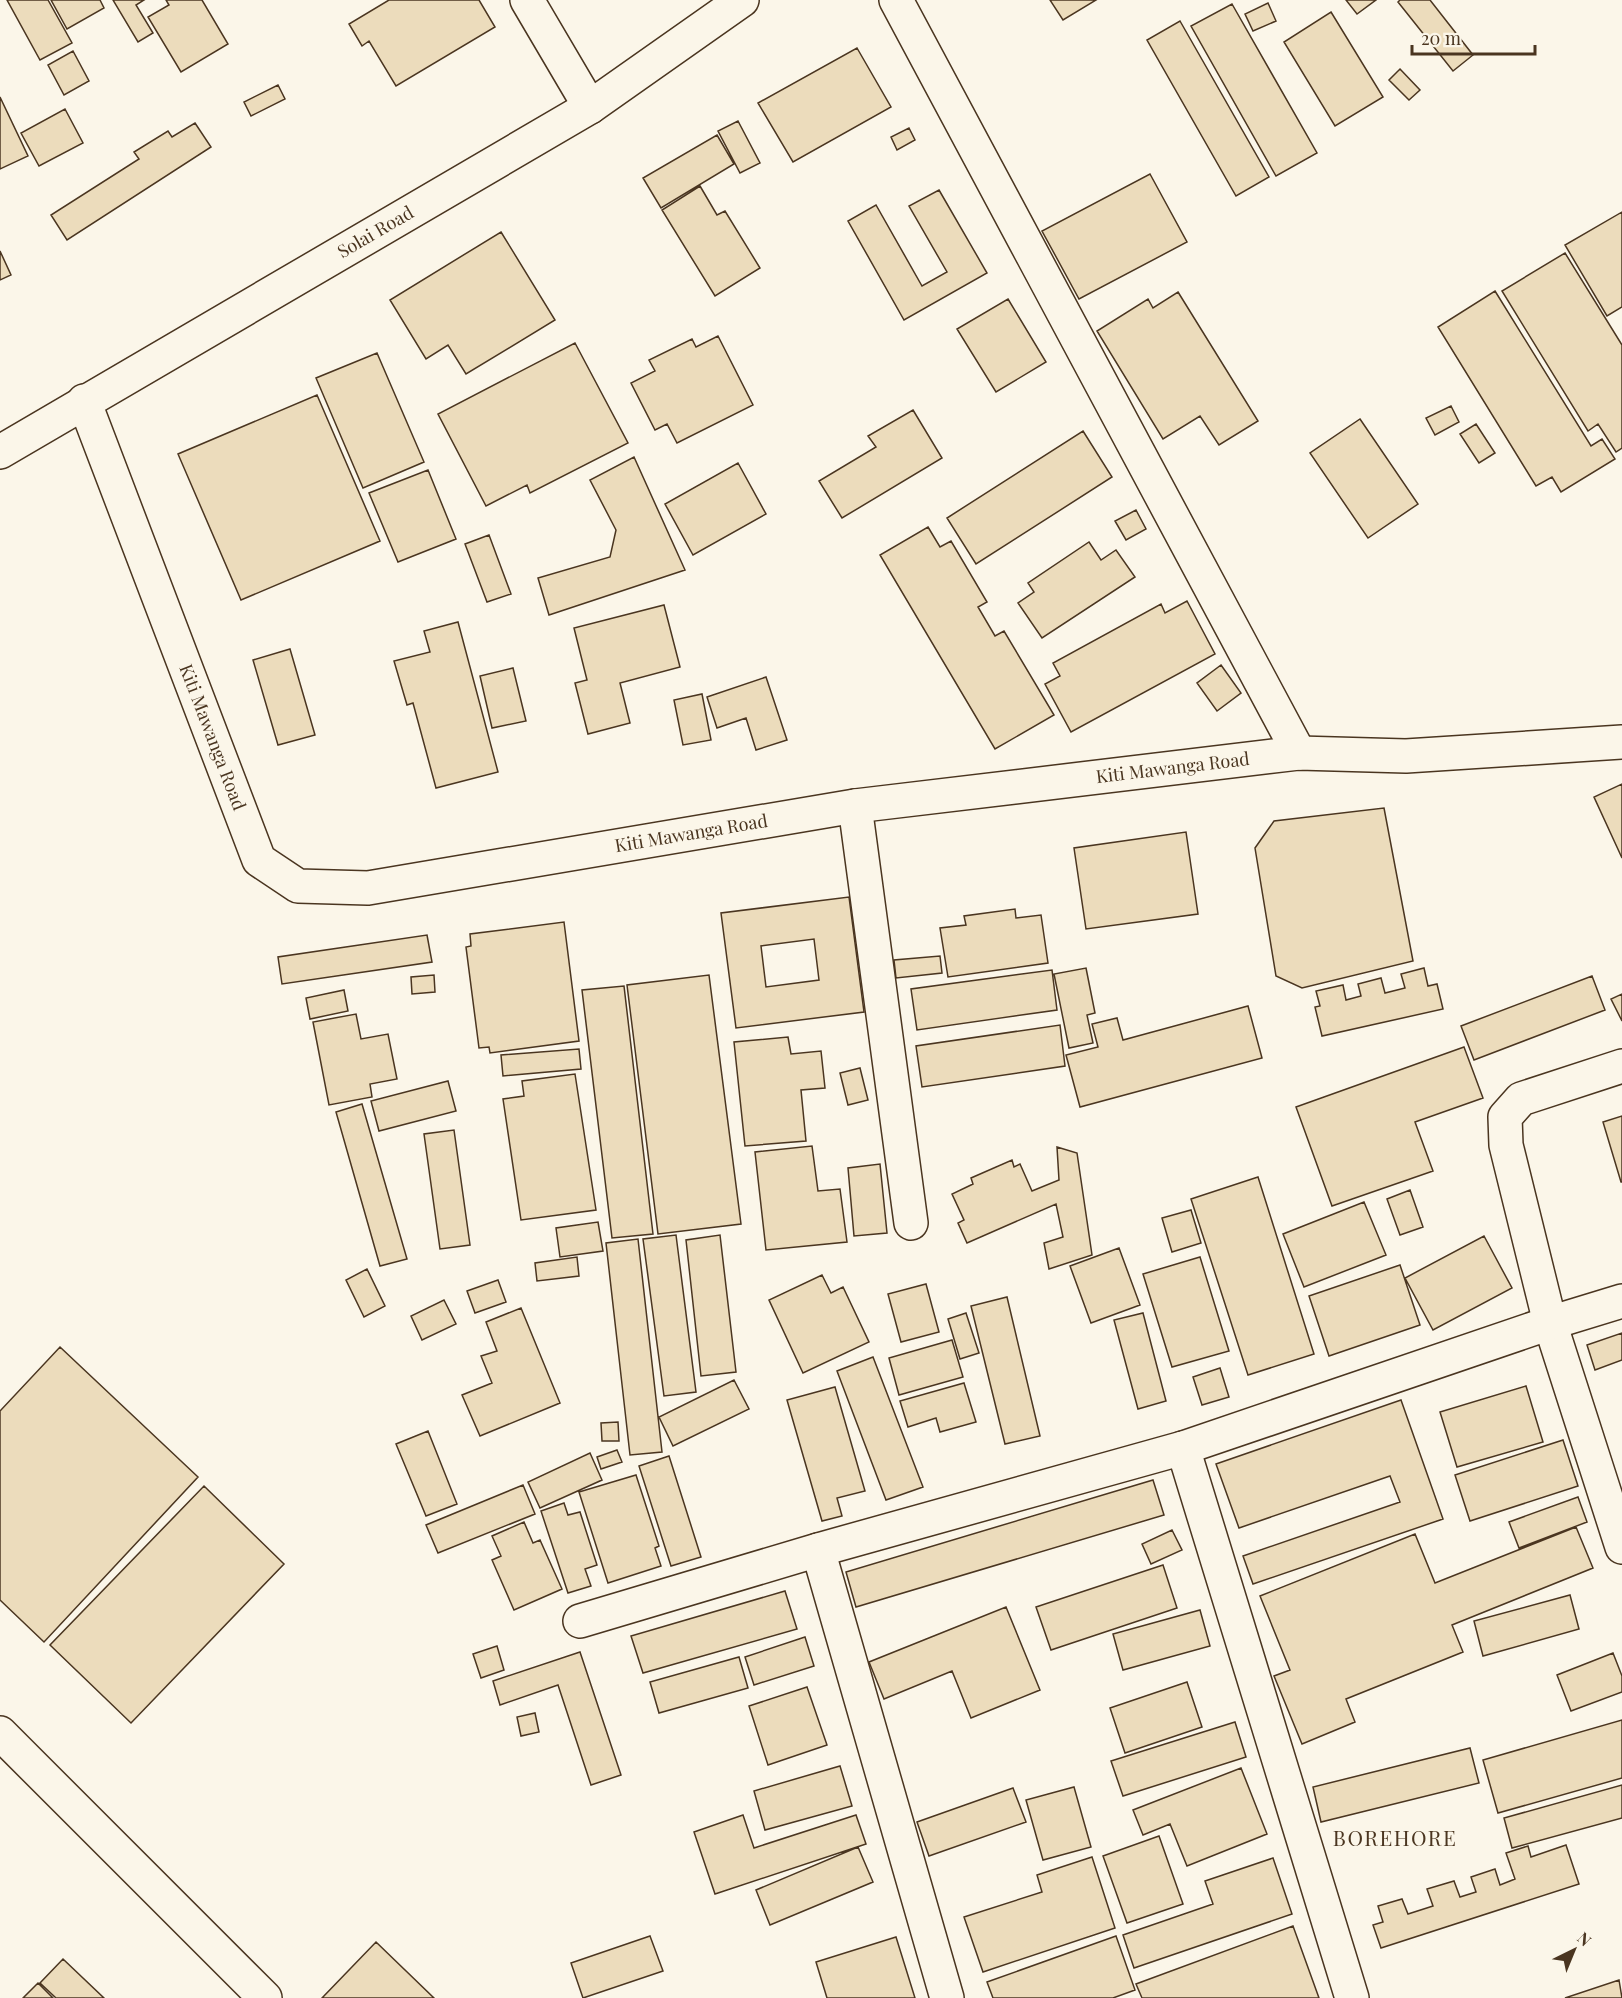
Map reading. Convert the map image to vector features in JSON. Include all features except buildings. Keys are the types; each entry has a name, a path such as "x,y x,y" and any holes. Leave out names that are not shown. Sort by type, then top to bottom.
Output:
{"main road":[{"path":"527,0 590,107"},
{"name":"Solai Road","path":"0,452 590,107 742,0"},
{"path":"896,0 1299,753"},
{"name":"Kiti Mawanga Road","path":"84,401 259,860 298,886 368,888 855,806 1299,753 1406,756 1622,742"},
{"path":"855,806 910,1223"},
{"path":"1622,1066 1521,1099 1505,1117 1506,1145 1550,1323 1622,1547"},
{"path":"580,1621 818,1550 1184,1448 1550,1323 1622,1302"},
{"path":"1184,1448 1352,1998"},
{"path":"818,1550 947,1998"},
{"path":"0,1733 265,1998"}],"district":[{"name":"BOREHORE","path":"1395,1839"}]}
